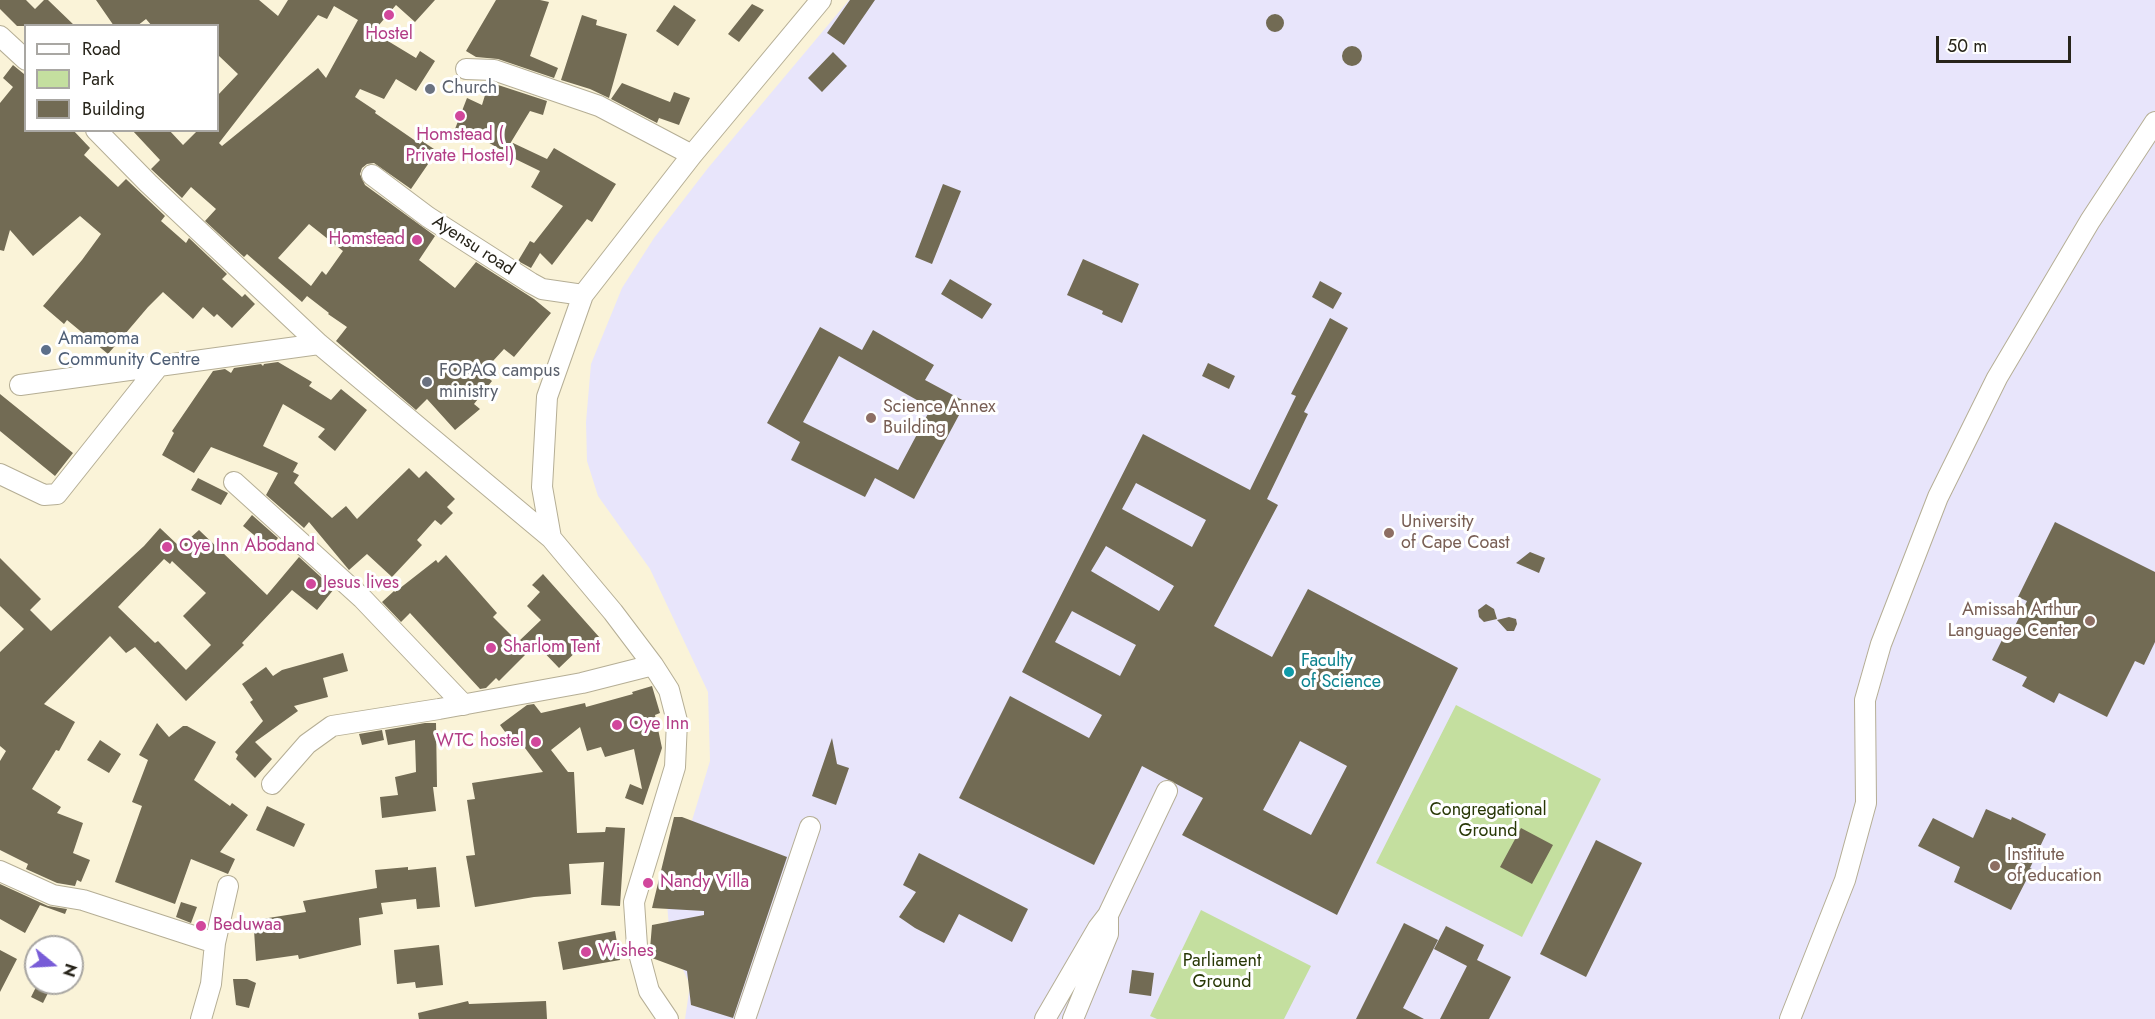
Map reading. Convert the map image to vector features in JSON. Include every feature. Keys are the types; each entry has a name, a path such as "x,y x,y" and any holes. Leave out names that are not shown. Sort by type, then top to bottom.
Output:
{"street":[{"path":"551,538 542,487 547,397 583,295 692,155 821,0"},
{"path":"0,36 24,58"},
{"path":"466,69 494,70 590,103 692,155"},
{"path":"1790,1019 1845,880 1866,803 1864,700 1881,644 1938,496 1997,378 2090,221 2155,122"},
{"path":"98,132 148,183 320,344 551,538 613,612 669,690 677,721 675,767 634,902 637,946 648,991 668,1019"},
{"name":"Ayensu road","path":"372,175 428,217 531,283 543,289 583,295"},
{"path":"20,386 320,344"},
{"path":"0,474 44,495 57,494 158,367"},
{"path":"234,482 362,598 464,705"},
{"path":"272,784 307,744 332,726 582,683 652,665"},
{"path":"1045,1019 1098,928 1108,915 1167,791"},
{"path":"745,1019 810,827"},
{"path":"0,871 53,895 83,900 215,942"},
{"path":"201,1019 211,984 215,942 228,886"},
{"path":"1073,1019 1108,934 1108,915"}],"shaded area":[{"name":"University of Cape Coast","path":"849,0 2155,0 2155,1019 685,1019 690,985 670,941 667,903 710,761 708,692 650,569 598,496 587,461 586,422 591,364 622,288 654,238 708,168"}],"green space":[{"name":"Congregational Ground","path":"1456,705 1601,779 1522,937 1376,863"},
{"name":"Parliament Ground","path":"1201,910 1311,966 1284,1019 1157,1019 1150,1016"}],"building":[{"path":"0,0 26,0 35,9 44,0 48,0 73,24 17,26 0,9"},
{"path":"96,0 259,0 278,16 288,0 435,0 415,22 396,5 373,32 416,58 420,51 435,61 416,91 396,79 384,99 360,89 355,97 420,144 422,141 437,151 411,189 374,163 367,164 362,168 360,174 365,185 435,236 419,260 455,288 476,262 534,299 551,313 514,357 504,349 482,373 492,381 474,404 480,409 455,430 427,399 416,410 336,341 347,327 307,296 302,302 247,254 244,257 205,221 216,209 191,187 182,198 151,169 160,160 134,132 171,132 183,145 196,132 219,132 219,94 238,74 219,56 219,24 150,24 146,19 140,24 113,24","holes":["334,6 358,20 326,78 318,68 222,146 219,143 318,15 327,19","309,224 343,251 326,275 322,271 311,286 278,258"]},
{"path":"496,0 549,2 530,56 558,68 554,78 498,59 476,57 466,51"},
{"path":"850,0 875,0 844,45 827,33"},
{"path":"752,4 764,10 739,42 728,34"},
{"path":"674,5 696,20 678,46 656,31"},
{"path":"1271,14 1279,14 1284,19 1282,30 1271,32 1266,27 1266,19"},
{"path":"582,15 597,20 596,25 627,34 609,98 561,80"},
{"path":"1352,46 1359,49 1362,56 1359,63 1352,66 1345,63 1342,56 1345,49"},
{"path":"833,52 847,66 822,92 808,78"},
{"path":"13,65 24,74 24,132 75,132 90,148 84,155 118,187 126,179 165,216 161,221 186,243 189,238 227,274 222,279 242,297 245,294 255,304 232,328 217,314 214,317 203,307 193,319 163,292 108,354 67,320 64,324 43,306 101,234 80,216 33,256 10,230 4,251 0,250 0,103 13,87 3,78"},
{"path":"489,82 547,101 543,115 530,111 505,152 472,133 471,136 455,129 467,98 482,105"},
{"path":"622,83 670,102 674,92 690,98 679,125 659,118 657,123 611,99"},
{"path":"513,143 547,159 554,148 616,184 592,222 587,219 552,265 540,253 531,268 518,261 530,241 534,243 563,206 531,187 540,171 507,155"},
{"path":"943,184 961,191 932,264 915,257"},
{"path":"1083,259 1139,284 1122,323 1102,314 1103,311 1067,295"},
{"path":"950,279 992,304 982,319 941,294"},
{"path":"1320,281 1342,293 1333,309 1312,297"},
{"name":"Faculty of Science","path":"1330,318 1348,328 1304,412 1308,414 1267,499 1278,505 1214,626 1272,657 1308,589 1458,668 1337,915 1182,835 1203,798 1142,766 1094,865 959,798 1010,696 1089,738 1102,715 1022,672 1143,434 1250,490 1296,396 1291,394","holes":["1136,483 1206,520 1192,547 1122,509","1106,546 1174,586 1159,611 1091,571","1072,611 1136,645 1120,676 1055,642","1300,741 1347,766 1311,835 1263,810"]},
{"path":"820,327 862,350 873,330 934,365 925,380 966,402 914,499 875,478 865,497 791,460 800,442 767,423","holes":["839,356 931,408 898,470 803,422"]},
{"path":"278,362 312,382 309,386 331,400 341,389 367,410 335,451 318,437 325,429 283,404 263,446 298,463 293,472 299,475 294,483 332,518 346,506 357,519 409,468 419,478 426,471 455,499 447,507 453,513 441,525 435,520 417,540 422,545 392,577 367,554 349,570 309,522 304,528 266,495 278,473 211,447 194,473 162,455 174,433 172,431 213,371 225,369 231,373 234,368 261,364 263,366"},
{"path":"1208,363 1235,376 1229,389 1202,376"},
{"path":"0,394 73,453 55,476 0,431"},
{"path":"198,478 228,493 221,505 191,490"},
{"path":"252,515 278,538 270,548 243,526"},
{"name":"Amissah Arthur Language Center","path":"2055,522 2155,572 2155,642 2144,665 2135,661 2107,717 2059,693 2054,703 2022,686 2027,677 1992,660 2009,626 2014,628 2027,601 2018,597"},
{"path":"160,528 180,547 199,530 267,595 299,557 334,589 317,610 292,590 242,643 244,645 186,701 135,647 126,653 110,636 44,704 75,722 59,751 56,750 32,789 61,807 57,813 83,823 73,853 90,860 81,882 77,880 75,886 57,883 26,869 28,864 0,850 0,761 6,751 0,746 0,652 24,629 0,606 0,558 41,599 30,610 51,631 144,546","holes":["164,559 170,564 172,561 206,593 183,616 211,645 186,670 158,641 155,643 118,607"]},
{"path":"1530,552 1545,558 1539,573 1516,563"},
{"path":"446,555 497,613 493,617 518,642 541,620 527,606 540,592 532,585 543,574 600,638 585,652 581,647 559,668 536,644 499,681 496,678 486,688 480,689 410,613 401,622 382,602 436,560 438,563"},
{"path":"1486,604 1494,609 1497,619 1484,622 1479,617 1478,610"},
{"path":"1509,617 1516,619 1517,624 1514,631 1507,631 1497,620"},
{"path":"343,653 348,671 323,678 328,697 294,706 298,711 255,742 272,759 255,778 236,759 238,755 235,752 263,721 250,702 253,700 242,684 266,667 273,676 282,670"},
{"path":"652,686 660,713 655,715 662,748 643,805 625,798 630,784 642,789 634,749 605,757 601,747 587,751 580,727 551,750 568,772 574,772 577,833 605,832 606,827 625,828 620,906 601,905 604,862 569,864 571,894 534,897 475,907 466,856 475,855 467,800 475,799 472,783 543,772 516,736 511,740 500,725 527,705 534,704 541,713 585,703 586,707 633,694 632,692"},
{"path":"157,723 169,737 183,726 187,726 216,742 194,780 230,806 232,803 248,815 220,852 235,859 228,874 191,859 175,904 115,882 142,806 132,802 148,760 139,755"},
{"path":"436,723 437,787 433,787 436,811 382,818 380,797 398,795 395,777 416,772 415,740 388,745 385,730"},
{"path":"382,730 384,740 362,745 359,734"},
{"path":"832,738 837,764 849,768 836,805 812,796"},
{"path":"100,740 121,754 109,773 87,760"},
{"path":"267,806 305,824 294,847 256,830"},
{"path":"1986,809 2011,820 2012,817 2046,834 2030,868 2032,869 2011,910 1954,882 1960,867 1918,846 1933,818 1973,838"},
{"path":"674,817 682,817 787,857 733,1018 691,1005 687,971 652,958 650,949 652,925 704,915 704,911 652,908"},
{"path":"1521,828 1553,845 1532,884 1500,867"},
{"path":"1596,840 1642,863 1586,977 1540,954"},
{"path":"919,853 1028,909 1012,942 959,914 944,943 899,917 916,892 903,885"},
{"path":"408,867 408,870 436,867 440,907 417,909 416,899 381,903 383,914 359,918 361,945 299,959 298,955 256,961 254,930 263,929 262,919 306,912 303,901 377,888 375,870"},
{"path":"0,884 48,906 67,909 65,914 40,905 25,933 0,919"},
{"path":"181,902 197,907 191,923 176,917"},
{"path":"1404,923 1438,940 1403,1008 1424,1019 1356,1019"},
{"path":"1446,926 1484,945 1477,960 1511,977 1489,1019 1440,1019 1467,966 1434,949"},
{"path":"615,931 620,960 563,970 558,942"},
{"path":"439,945 443,985 416,988 415,982 397,984 394,950"},
{"path":"0,950 17,959 0,992"},
{"path":"1132,970 1154,973 1151,996 1129,993"},
{"path":"233,979 247,979 256,983 249,1008 236,1005"},
{"path":"32,995 47,995 43,1003 31,997"},
{"path":"468,1001 469,1004 546,1001 547,1019 419,1019 418,1013"}],"place":[{"name":"Hostel","path":"389,15"},
{"name":"Church","path":"430,89"},
{"name":"Homstead ( Private Hostel)","path":"460,116"},
{"name":"Homstead","path":"417,240"},
{"name":"Amamoma Community Centre","path":"46,350"},
{"name":"FOPAQ campus ministry","path":"427,382"},
{"name":"Science Annex Building","path":"871,418"},
{"name":"University of Cape Coast","path":"1389,533"},
{"name":"Oye Inn Abodand","path":"167,547"},
{"name":"Jesus lives","path":"311,584"},
{"name":"Amissah Arthur Language Center","path":"2090,621"},
{"name":"Sharlom Tent","path":"491,648"},
{"name":"Faculty of Science","path":"1289,672"},
{"name":"Oye Inn","path":"617,725"},
{"name":"WTC hostel","path":"536,742"},
{"name":"Institute of education","path":"1995,866"},
{"name":"Nandy Villa","path":"648,883"},
{"name":"Beduwaa","path":"201,926"},
{"name":"Wishes","path":"586,952"}]}
